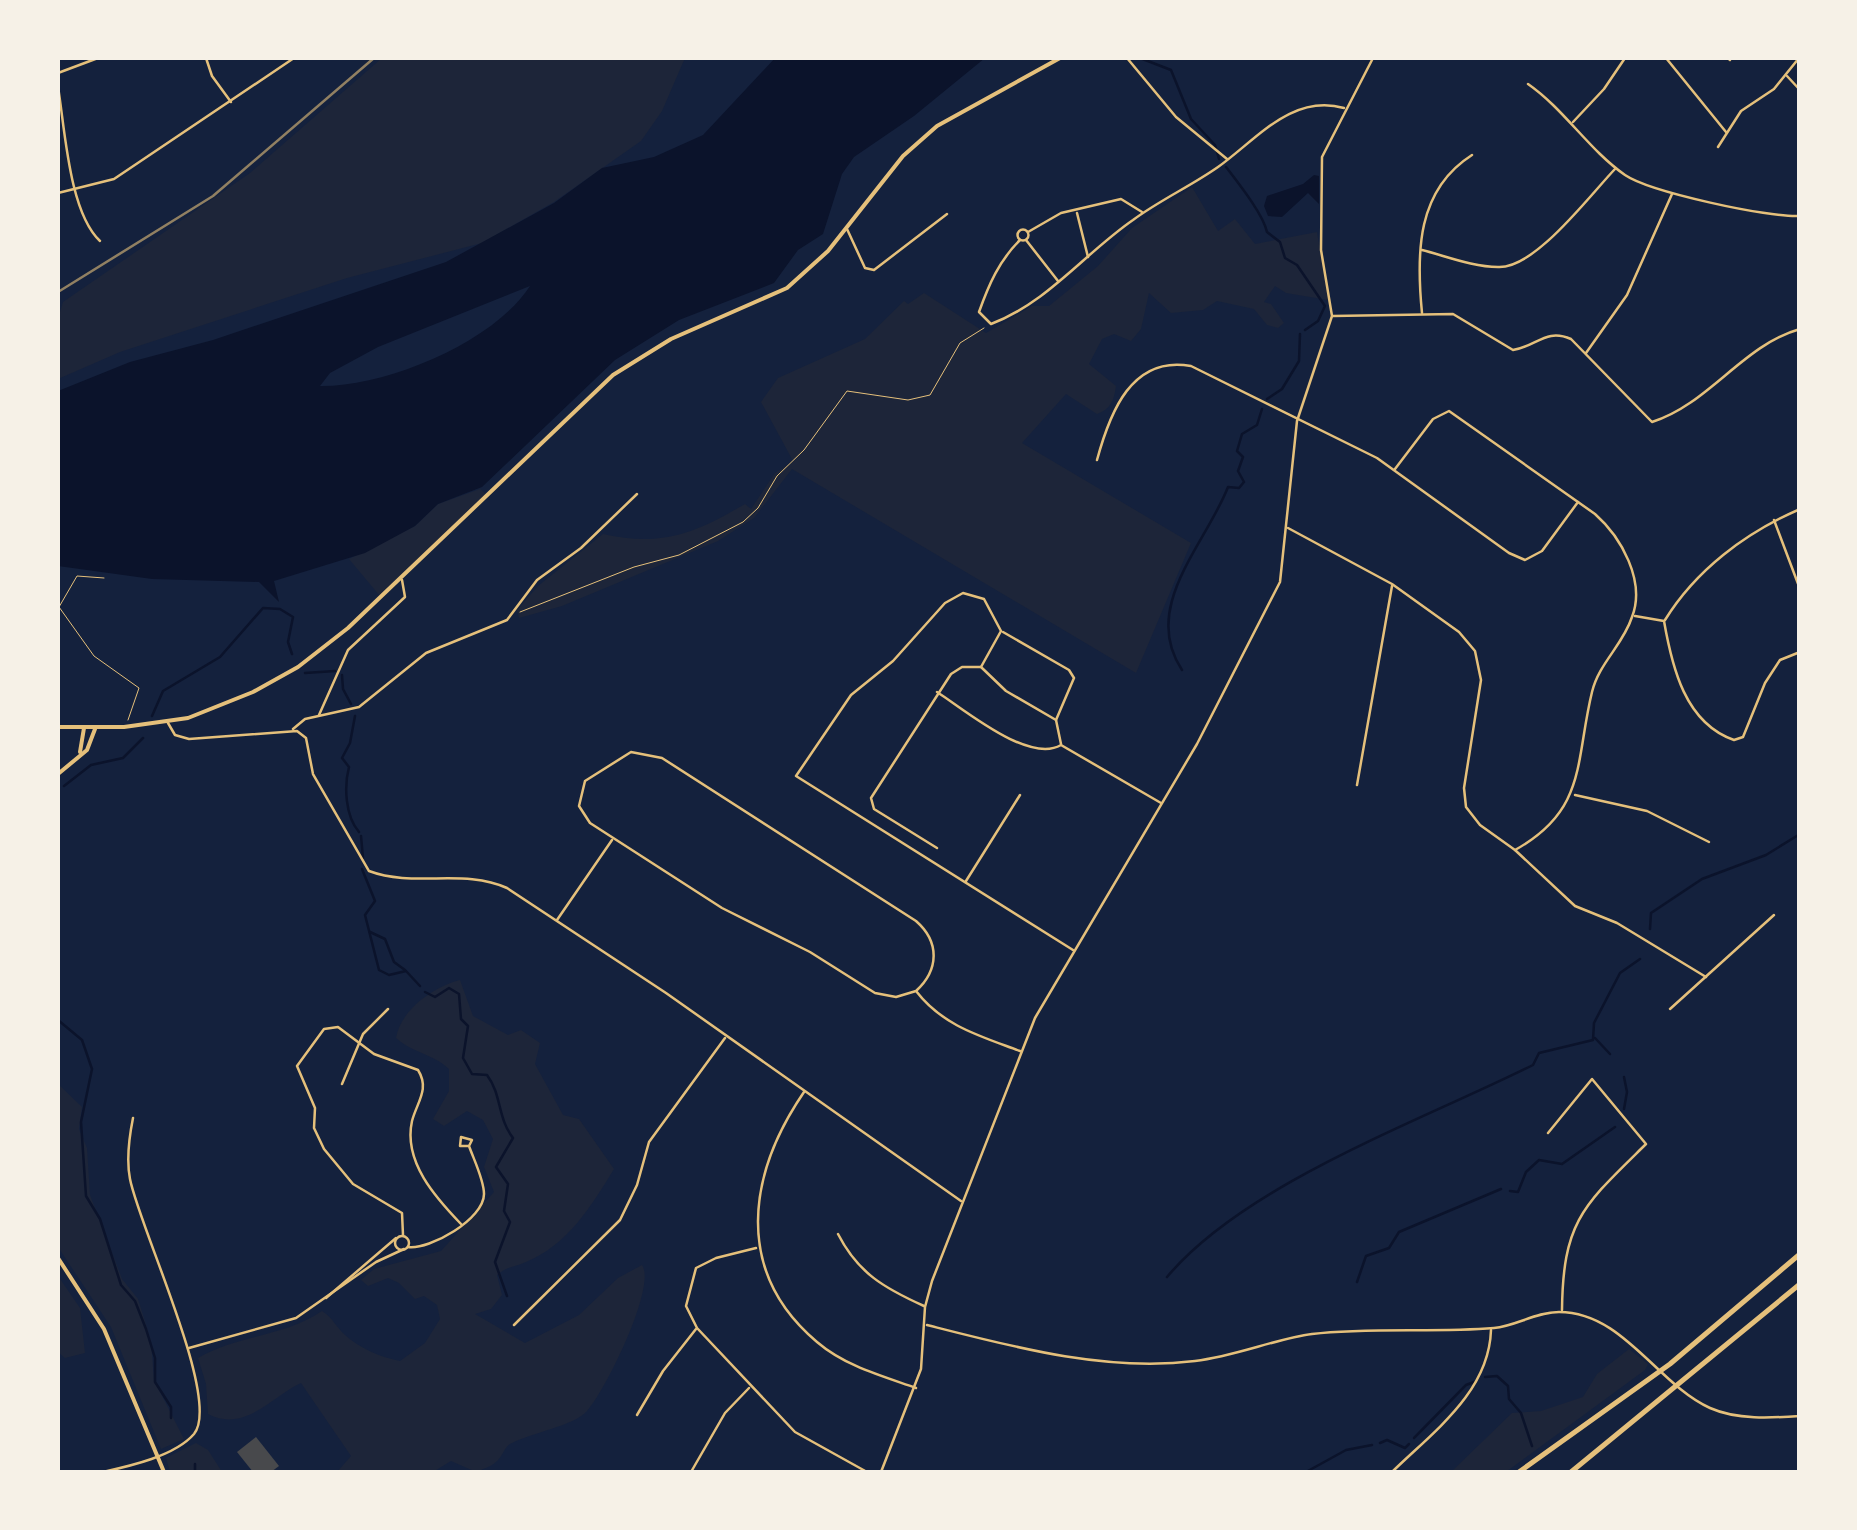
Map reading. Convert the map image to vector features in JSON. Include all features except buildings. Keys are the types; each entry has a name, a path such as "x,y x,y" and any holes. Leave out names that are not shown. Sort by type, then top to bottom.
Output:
{"highway":[{"path":"1518,1472 1670,1364 1800,1254"},
{"path":"1571,1472 1800,1284"}],"main road":[{"path":"58,727 168,723 234,700 298,667 348,628 613,375 671,338 777,294 816,263 903,156 937,126 1060,58"},
{"path":"79,756 84,728"},
{"path":"58,774 89,747 95,728"},
{"path":"58,1258 104,1328 164,1472"}],"street":[{"path":"58,73 98,58"},
{"path":"206,58 212,76 232,102"},
{"path":"58,193 114,178 294,58"},
{"path":"1127,58 1176,116 1228,160"},
{"path":"881,1472 916,1388 925,1307 1020,1051 1072,950 1162,804 1280,582 1297,420 1332,316 1321,250 1322,157 1373,58"},
{"path":"1572,124 1604,90 1624,58"},
{"path":"1666,58 1727,133"},
{"path":"1718,147 1741,111 1774,89 1799,58"},
{"path":"1786,74 1800,90"},
{"path":"1528,84 1616,168 1642,184 1768,214 1800,216"},
{"path":"58,87 76,188 89,231 100,241"},
{"path":"1143,213 1127,198 1062,214 1028,232 1019,232 1020,240 997,267 979,312 991,324 1020,312 1143,213 1228,160 1293,111 1326,105 1344,108"},
{"path":"1422,314 1422,250 1436,185 1472,155"},
{"path":"1422,250 1484,265 1514,266 1538,250 1616,168"},
{"path":"1585,354 1627,295 1673,192"},
{"path":"1077,212 1088,257"},
{"path":"847,228 864,268 874,270 947,214"},
{"path":"1026,240 1028,232"},
{"path":"1020,240 1026,240"},
{"path":"1026,240 1058,281"},
{"path":"1332,316 1361,319 1453,314 1513,350 1550,333 1561,335 1652,422 1728,376 1774,338 1800,329"},
{"path":"1097,460 1108,423 1124,394 1147,370 1168,362 1191,366 1395,469 1509,553 1526,560 1542,551 1579,501"},
{"path":"1395,469 1433,418 1448,411 1579,501 1611,528 1627,554 1634,616 1597,672 1574,795 1556,822 1516,850"},
{"path":"293,729 298,722 359,707 426,654 507,620 537,580 581,548 637,494"},
{"path":"1800,508 1738,543 1683,591 1664,621 1670,658 1696,715 1734,740 1743,737 1765,683 1780,660 1800,652"},
{"path":"1774,520 1800,588"},
{"path":"1288,528 1392,584 1458,632 1476,651 1480,680 1464,788 1466,807 1480,825 1516,850 1575,906 1617,923 1706,977"},
{"path":"319,716 348,650 404,597 402,576"},
{"path":"1357,785 1392,584"},
{"path":"1072,950 796,776 851,695 893,661 945,603 963,593 978,595 991,604 1001,630 1069,670 1074,678 1056,720 1061,745 1162,804"},
{"path":"1634,616 1664,621"},
{"path":"981,668 1001,630"},
{"path":"937,848 874,809 871,798 955,670 981,668 1006,691 1056,720"},
{"path":"937,692 1030,748 1053,750 1061,745"},
{"path":"168,723 175,735 189,739 293,729 306,738 313,774 370,871 402,877 480,878 507,888 962,1201"},
{"path":"631,752 662,758 925,928 935,960 929,976 916,991 896,997 875,993 810,952 722,908 584,817 580,806 582,788 590,776 631,752"},
{"path":"1574,795 1647,811 1708,842"},
{"path":"966,882 1020,796"},
{"path":"894,838 901,826"},
{"path":"557,920 613,839"},
{"path":"1670,1009 1774,915"},
{"path":"916,991 946,1022 1020,1051"},
{"path":"342,1084 359,1042 388,1009"},
{"path":"406,1248 402,1214 353,1184 315,1135 316,1108 297,1072 302,1056 324,1029 338,1028 384,1058 411,1065 422,1077 424,1089 412,1133 416,1165 461,1224"},
{"path":"514,1325 620,1220 638,1185 649,1142 726,1037"},
{"path":"1548,1133 1592,1079 1646,1144 1574,1222 1564,1256 1562,1312"},
{"path":"804,1092 776,1133 762,1172 757,1207 758,1248 790,1313 818,1343 858,1367 916,1388"},
{"path":"103,1472 182,1444 200,1423 202,1404 188,1348 131,1184 133,1118"},
{"path":"396,1238 396,1247 434,1244 461,1224 484,1198 470,1146"},
{"path":"838,1234 852,1262 882,1288 925,1307"},
{"path":"325,1299 331,1289 403,1235"},
{"path":"188,1348 283,1324 376,1262 406,1248"},
{"path":"758,1248 716,1258 696,1268 686,1306 697,1328 796,1432 867,1472"},
{"path":"926,1324 1006,1348 1146,1364 1208,1360 1317,1334 1491,1328 1562,1312 1594,1321 1646,1356 1687,1394 1725,1414 1800,1416"},
{"path":"637,1416 663,1371 697,1328"},
{"path":"1392,1472 1474,1389 1490,1358 1491,1328"},
{"path":"691,1472 725,1413 752,1386"}],"path":[{"path":"521,612 634,567 679,555 743,522 758,508 777,476 804,450 847,391 908,400 930,395 960,342 991,324"},
{"path":"104,578 82,573 59,607 94,656 140,688 124,727"}],"shaded area":[{"path":"382,58 685,58 662,111 641,141 554,202 482,243 347,278 120,352 58,379 58,318 63,302 250,173"},
{"path":"775,58 985,58 914,116 854,157 842,174 823,234 798,250 774,283 679,320 615,360 482,487 438,504 415,526 365,553 274,581 279,602 259,582 152,579 58,566 58,391 130,362 213,340 446,262 554,203 602,168 654,157 703,135","holes":["530,286 513,306 465,343 406,370 376,379 320,386 330,373 378,347"]},
{"path":"1314,175 1319,176 1319,204 1308,193 1282,217 1268,216 1264,206 1267,196 1303,184"},
{"path":"1192,187 1218,231 1235,219 1255,244 1317,232 1328,300 1286,293 1275,286 1264,302 1271,304 1284,323 1278,328 1267,325 1254,309 1217,301 1203,310 1171,313 1149,293 1141,329 1131,341 1114,334 1102,339 1089,364 1116,386 1109,407 1097,414 1066,394 1022,443 1191,543 1136,673 792,469 754,518 718,541 562,606 519,618 517,610 538,586 603,534 660,538 693,530 745,504 751,509 775,473 793,461 761,402 778,378 865,339 904,301 908,304 924,293 986,333 1032,306 1049,306 1098,266 1132,228"},
{"path":"480,489 487,495 380,596 349,559 415,526 438,504"},
{"path":"460,980 473,1016 508,1035 521,1030 540,1043 535,1064 563,1115 579,1119 614,1169 588,1210 566,1235 541,1255 497,1275 502,1295 491,1309 475,1314 525,1343 579,1315 618,1278 642,1265 642,1294 616,1362 595,1400 581,1416 510,1444 494,1464 476,1472 451,1461 433,1472 337,1472 351,1456 301,1383 246,1416 221,1419 208,1414 206,1384 198,1358 292,1326 322,1311 351,1340 385,1357 400,1361 425,1343 440,1319 437,1305 424,1296 415,1299 388,1278 368,1286 361,1280 374,1269 441,1251 494,1192 484,1167 493,1139 483,1120 467,1111 444,1126 433,1119 449,1091 449,1069 396,1038 404,1018 420,1001"},
{"path":"58,1084 82,1107 79,1129 87,1148 90,1195 122,1279 138,1299 151,1341 154,1380 184,1439 161,1449 111,1327 58,1247"},
{"path":"58,1276 80,1308 85,1353 65,1358 58,1352"},
{"path":"1629,1349 1648,1364 1645,1370 1506,1472 1451,1472 1512,1413 1541,1411 1583,1397 1597,1374"},
{"path":"196,1443 208,1450 222,1472 170,1472 166,1458"}],"waterway":[{"path":"1140,58 1171,70 1191,119 1215,145 1219,159"},
{"path":"1226,167 1256,208 1267,232 1280,242 1285,258 1297,265 1325,306 1318,321 1305,330"},
{"path":"1267,399 1282,389 1299,361 1300,334"},
{"path":"1182,670 1171,646 1168,623 1172,599 1228,487 1239,488 1244,482 1238,471 1243,457 1237,451 1242,434 1257,425 1262,409"},
{"path":"152,716 163,691 220,657 263,608 280,609 293,617 288,642 292,654"},
{"path":"305,673 335,671"},
{"path":"342,675 343,689 351,704"},
{"path":"355,716 350,743 342,758 349,767 348,809 359,832"},
{"path":"64,786 91,765 123,758 143,738"},
{"path":"1650,929 1651,913 1702,879 1766,855 1800,834"},
{"path":"361,836 363,858"},
{"path":"362,869 375,901 365,915 379,970 389,975 406,971 420,986"},
{"path":"370,932 385,939 394,962 405,970"},
{"path":"1167,1277 1201,1243 1288,1183 1533,1065 1539,1053 1593,1040 1594,1023 1620,973 1640,959"},
{"path":"425,992 435,997 449,988 459,994 461,1019 468,1026 463,1058 472,1074 487,1075 513,1138 496,1167 508,1184 504,1211 510,1222 495,1262 507,1296"},
{"path":"58,1020 82,1040 92,1069 81,1122 86,1196 100,1219 121,1285 135,1301 146,1329 155,1358 155,1382 171,1407 171,1418"},
{"path":"1595,1038 1610,1054"},
{"path":"1624,1077 1624,1109"},
{"path":"1510,1191 1518,1192 1526,1172 1539,1160 1562,1164 1615,1127"},
{"path":"1357,1282 1366,1256 1389,1248 1399,1232 1501,1189"},
{"path":"1485,1377 1497,1376 1508,1386 1509,1399 1521,1413 1532,1446"},
{"path":"1414,1438 1466,1385 1474,1382"},
{"path":"1380,1443 1387,1440 1405,1448 1409,1444"},
{"path":"1306,1472 1346,1450 1372,1445"},
{"path":"195,1464 195,1472"}],"railway":[{"path":"58,292 213,196 374,58"}]}
